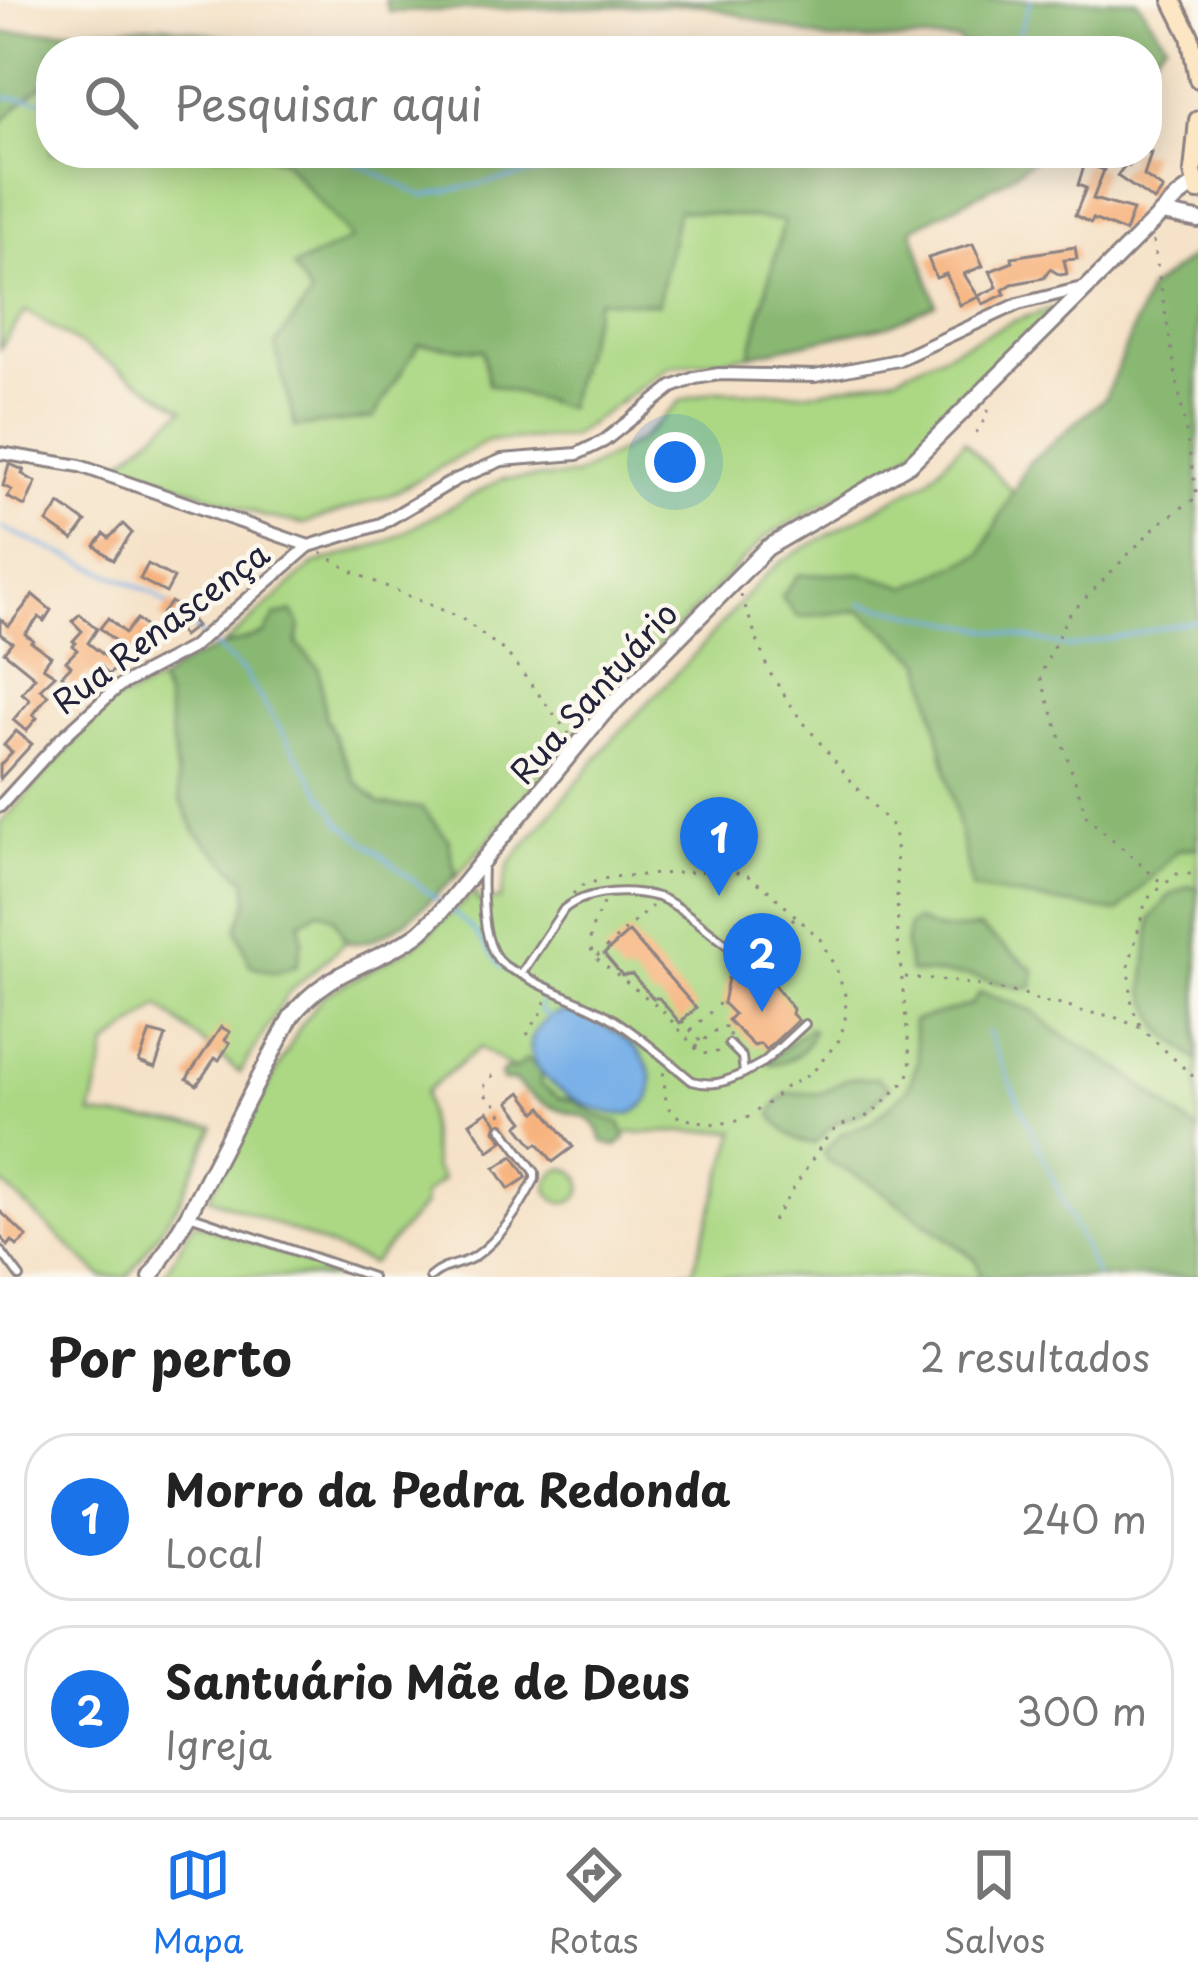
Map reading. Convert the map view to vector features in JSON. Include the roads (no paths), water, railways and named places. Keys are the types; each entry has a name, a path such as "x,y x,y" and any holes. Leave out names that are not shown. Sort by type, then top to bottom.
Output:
{"main road":[{"path":"1172,0 1194,35 1198,79"},
{"path":"1197,187 1193,159 1198,120"}],"street":[{"name":"Rua Santuário","path":"151,1277 291,1017 307,996 418,934 603,714 767,548 910,464 1179,196 1197,187"},
{"path":"1162,213 1198,220"},
{"path":"0,453 80,466 308,546 381,524 455,480 502,460 578,454 604,441 672,387 695,378 718,374 815,376 898,360 1018,304 1089,286"},
{"name":"Rua Renascença","path":"0,806 61,739 119,686 190,648 308,546"}],"lane":[{"path":"483,861 482,896 496,958 544,988 611,1018 692,1081 708,1086 744,1072 764,1061 805,1024"},
{"path":"521,974 564,909 598,894 661,897 730,947"},
{"path":"729,1044 742,1057 744,1072"},
{"path":"430,1277 446,1266 470,1260 495,1239 535,1179 535,1172 502,1128"},
{"path":"188,1215 372,1277"},
{"path":"0,1250 20,1277"}],"water":[{"path":"566,1012 614,1031 641,1055 652,1085 641,1107 620,1114 591,1107 562,1091 539,1070 531,1051 534,1035 544,1022"}],"waterway":[{"path":"1018,36 1031,0"},
{"path":"0,100 36,100"},
{"path":"366,168 423,196 559,168"},
{"path":"0,527 153,593 171,608"},
{"path":"861,603 1070,647 1198,620"},
{"path":"191,626 243,671 341,823 439,901"},
{"path":"451,911 474,930 505,969"},
{"path":"539,988 539,1011 552,1018"},
{"path":"987,1031 1097,1277"}],"place":[{"name":"Morro da Pedra Redonda","path":"719,896"},
{"name":"Santuário Mãe de Deus","path":"762,1012"}]}
